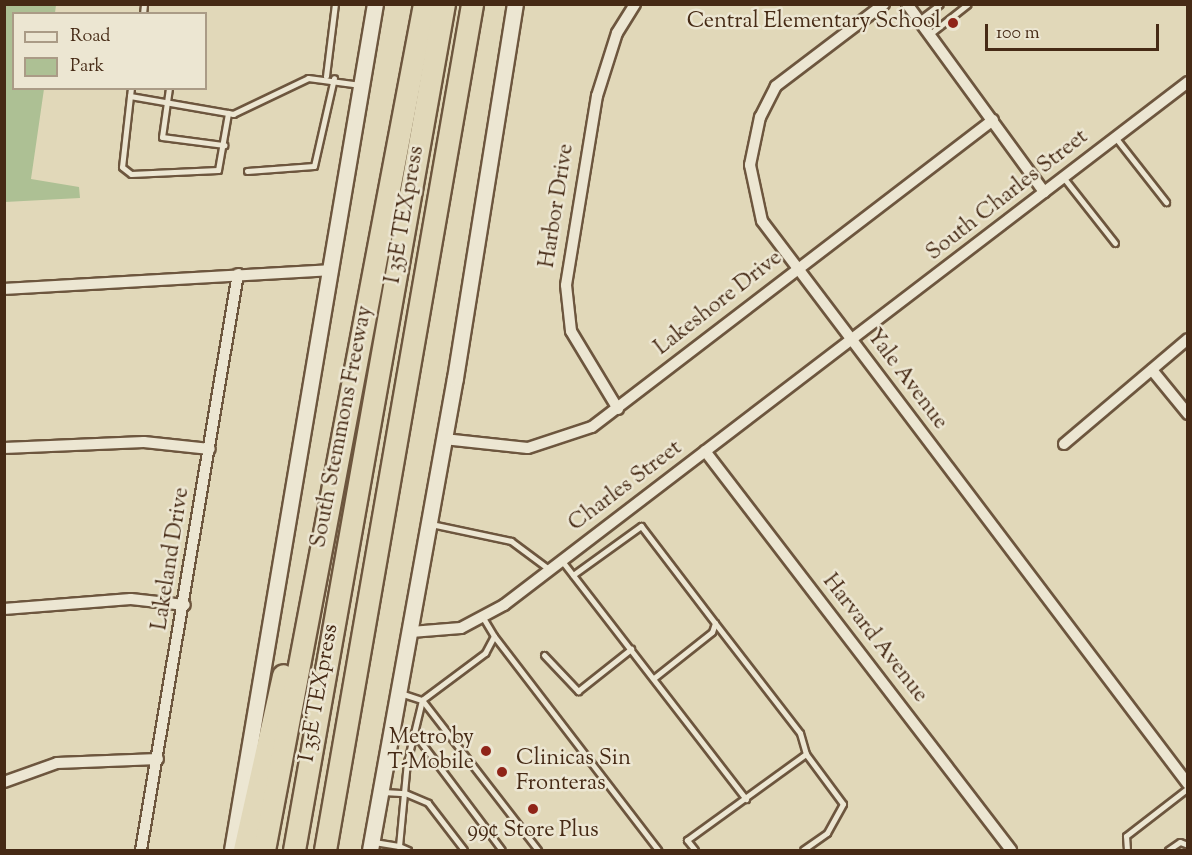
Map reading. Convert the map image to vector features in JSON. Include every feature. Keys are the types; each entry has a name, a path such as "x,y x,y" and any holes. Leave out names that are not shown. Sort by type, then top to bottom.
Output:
{"highway":[{"name":"South Stemmons Freeway","path":"264,850 424,4"},
{"name":"I 35E TEXpress","path":"294,850 444,4"},
{"path":"325,850 472,4"},
{"path":"431,234 483,4"},
{"path":"244,850 338,450"},
{"path":"338,850 356,668"}],"main road":[{"name":"South Stemmons Freeway","path":"232,850 332,270 375,4"},
{"path":"371,846 411,632 515,4"}],"street":[{"name":"Harbor Drive","path":"618,409 571,331 566,275 597,96 617,33 635,4"},
{"name":"Yale Avenue","path":"884,4 785,75 760,117 750,165 753,197 770,236 797,268 1188,786"},
{"path":"908,4 1044,192"},
{"name":"South Charles Street","path":"852,341 1188,82"},
{"name":"Lakeshore Drive","path":"444,438 548,445 618,409 797,268 993,120"},
{"path":"4,289 332,270"},
{"name":"Lakeland Drive","path":"141,850 185,605 238,274"},
{"path":"1064,444 1188,339"},
{"name":"Charles Street","path":"411,632 460,627 482,616 550,570 852,341"},
{"path":"1152,370 1188,414"},
{"path":"4,448 144,442 210,449"},
{"name":"Harvard Avenue","path":"705,451 1011,850"},
{"path":"4,609 131,598 185,605"},
{"path":"4,782 57,763 158,759"}],"lane":[{"path":"326,76 335,4"},
{"path":"919,20 940,4"},
{"path":"930,34 968,4"},
{"path":"130,96 228,113 308,78 326,76 362,85"},
{"path":"247,171 314,166 334,78"},
{"path":"131,90 125,173 211,172 222,165 228,113"},
{"path":"169,90 162,136 167,140 224,145"},
{"path":"1115,137 1166,202"},
{"path":"1063,177 1115,243"},
{"path":"429,524 511,541 550,570"},
{"path":"573,575 641,526 800,733 806,754 843,804 827,833 802,850"},
{"path":"562,561 746,799"},
{"path":"482,616 494,636 658,850"},
{"path":"654,678 712,632 714,623"},
{"path":"399,846 414,733 422,700 484,653 494,636"},
{"path":"544,655 578,691 631,649"},
{"path":"400,693 422,700 538,850"},
{"path":"414,733 502,850"},
{"path":"695,850 687,840 728,806 746,799 806,754"},
{"path":"1127,850 1126,836 1188,786"},
{"path":"381,792 405,793 428,803 464,850"},
{"path":"1168,850 1180,842 1188,845"},
{"path":"371,846 399,846 408,850"}],"green space":[{"path":"5,4 56,5 55,12 12,12 12,90 44,90 31,179 79,187 80,198 5,202"}],"place":[{"name":"Central Elementary School","path":"953,23"},
{"name":"Metro by T-Mobile","path":"486,751"},
{"name":"Clinicas Sin Fronteras","path":"502,772"},
{"name":"99¢ Store Plus","path":"533,809"}]}
